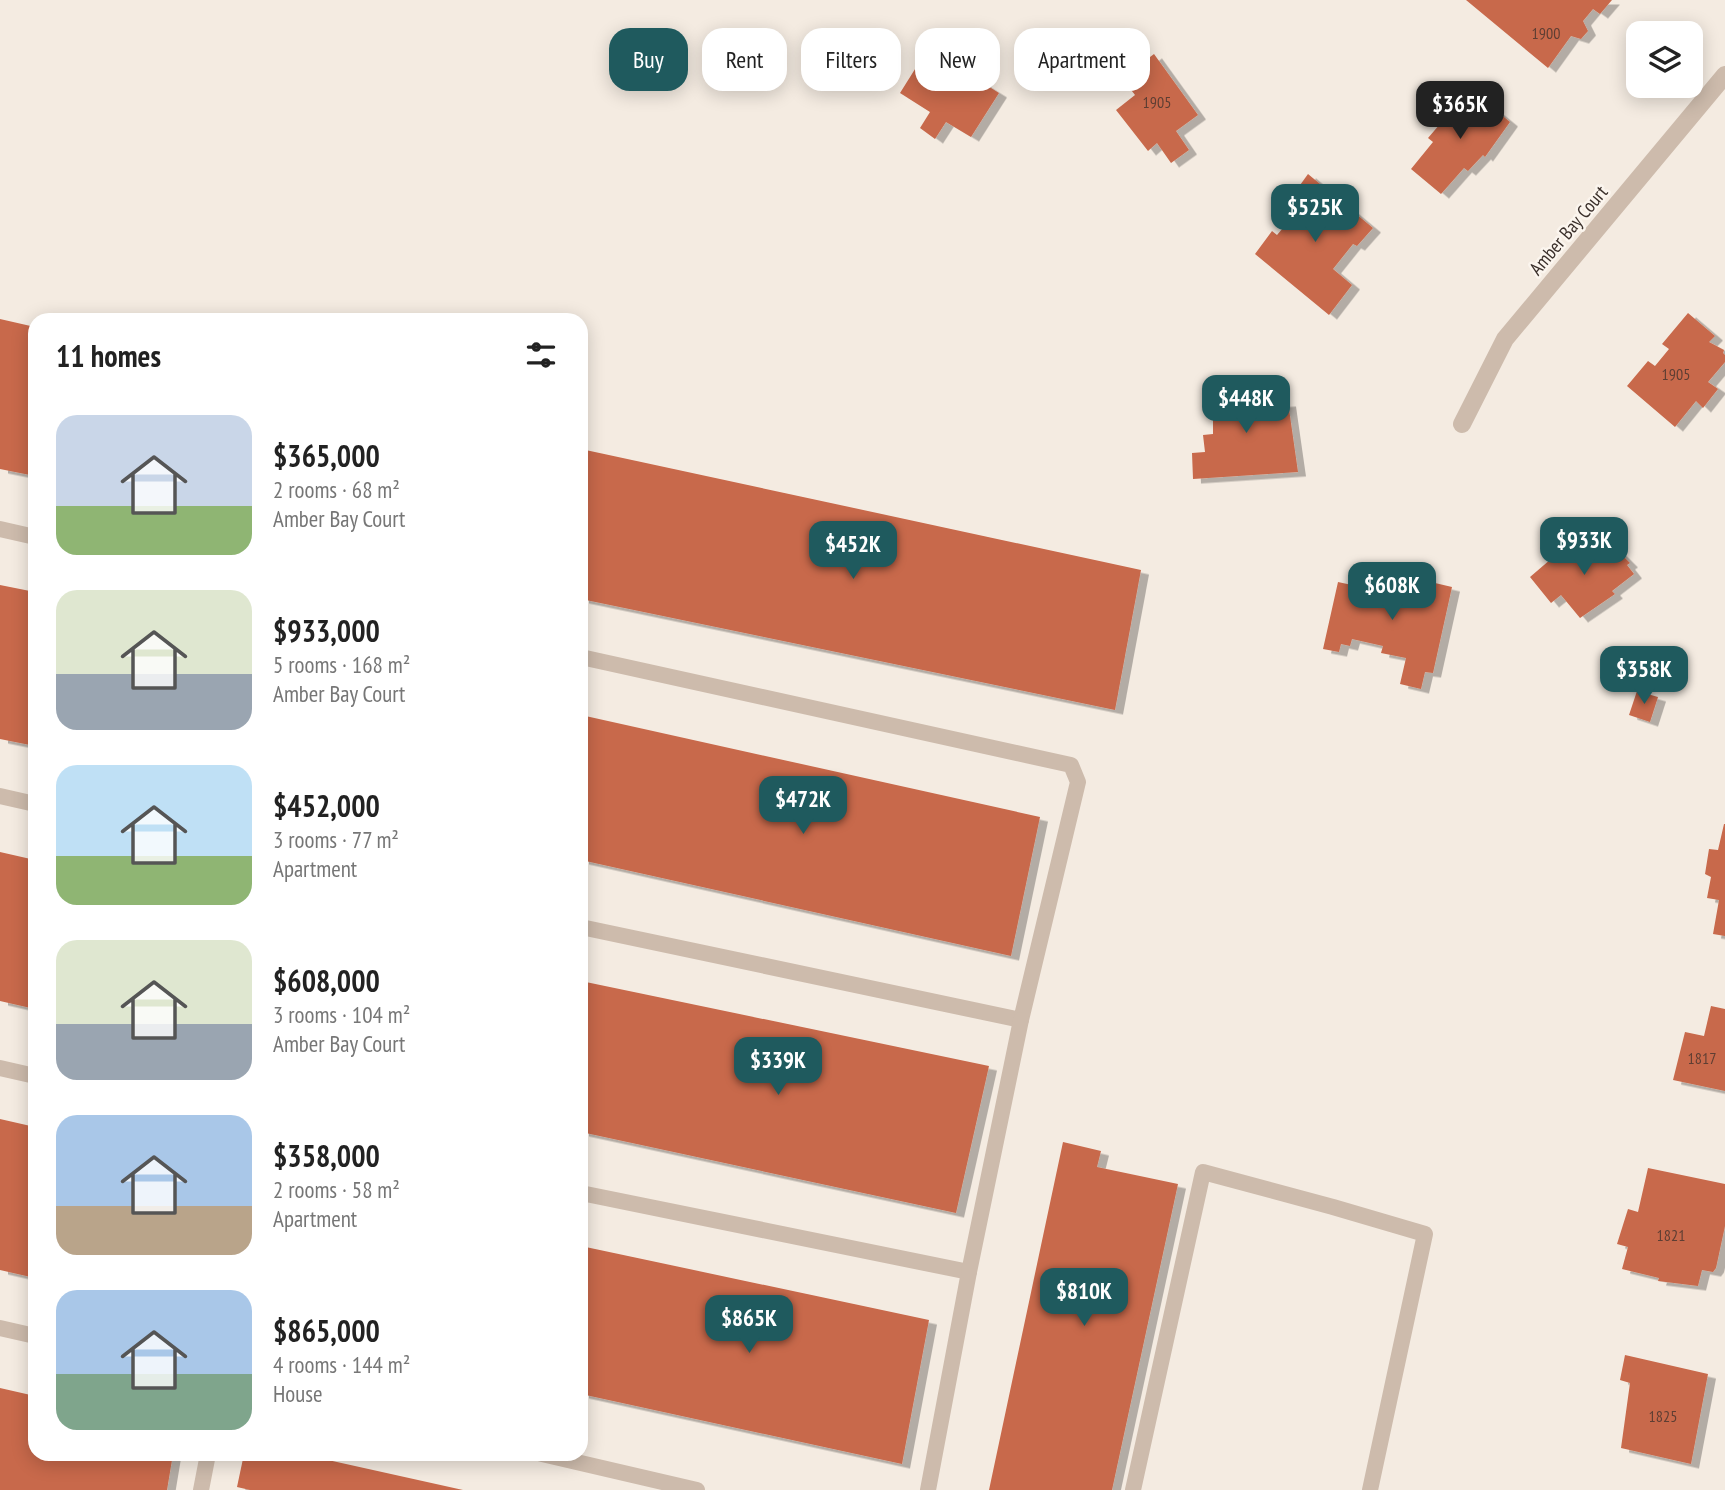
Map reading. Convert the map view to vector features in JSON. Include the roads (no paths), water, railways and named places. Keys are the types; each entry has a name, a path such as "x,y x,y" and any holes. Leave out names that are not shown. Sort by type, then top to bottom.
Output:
{"street":[{"name":"Amber Bay Court","path":"1462,424 1505,339 1725,75"}],"lane":[{"path":"0,529 28,535"},
{"path":"588,659 1071,765 1078,782 1021,1020 928,1490"},
{"path":"0,796 28,802"},
{"path":"588,928 1021,1020"},
{"path":"0,1069 28,1075"},
{"path":"1133,1490 1203,1172 1333,1206 1425,1234 1370,1490"},
{"path":"588,1194 969,1272"},
{"path":"0,1328 28,1334"},
{"path":"201,1490 207,1461"},
{"path":"572,1461 697,1490"}]}
